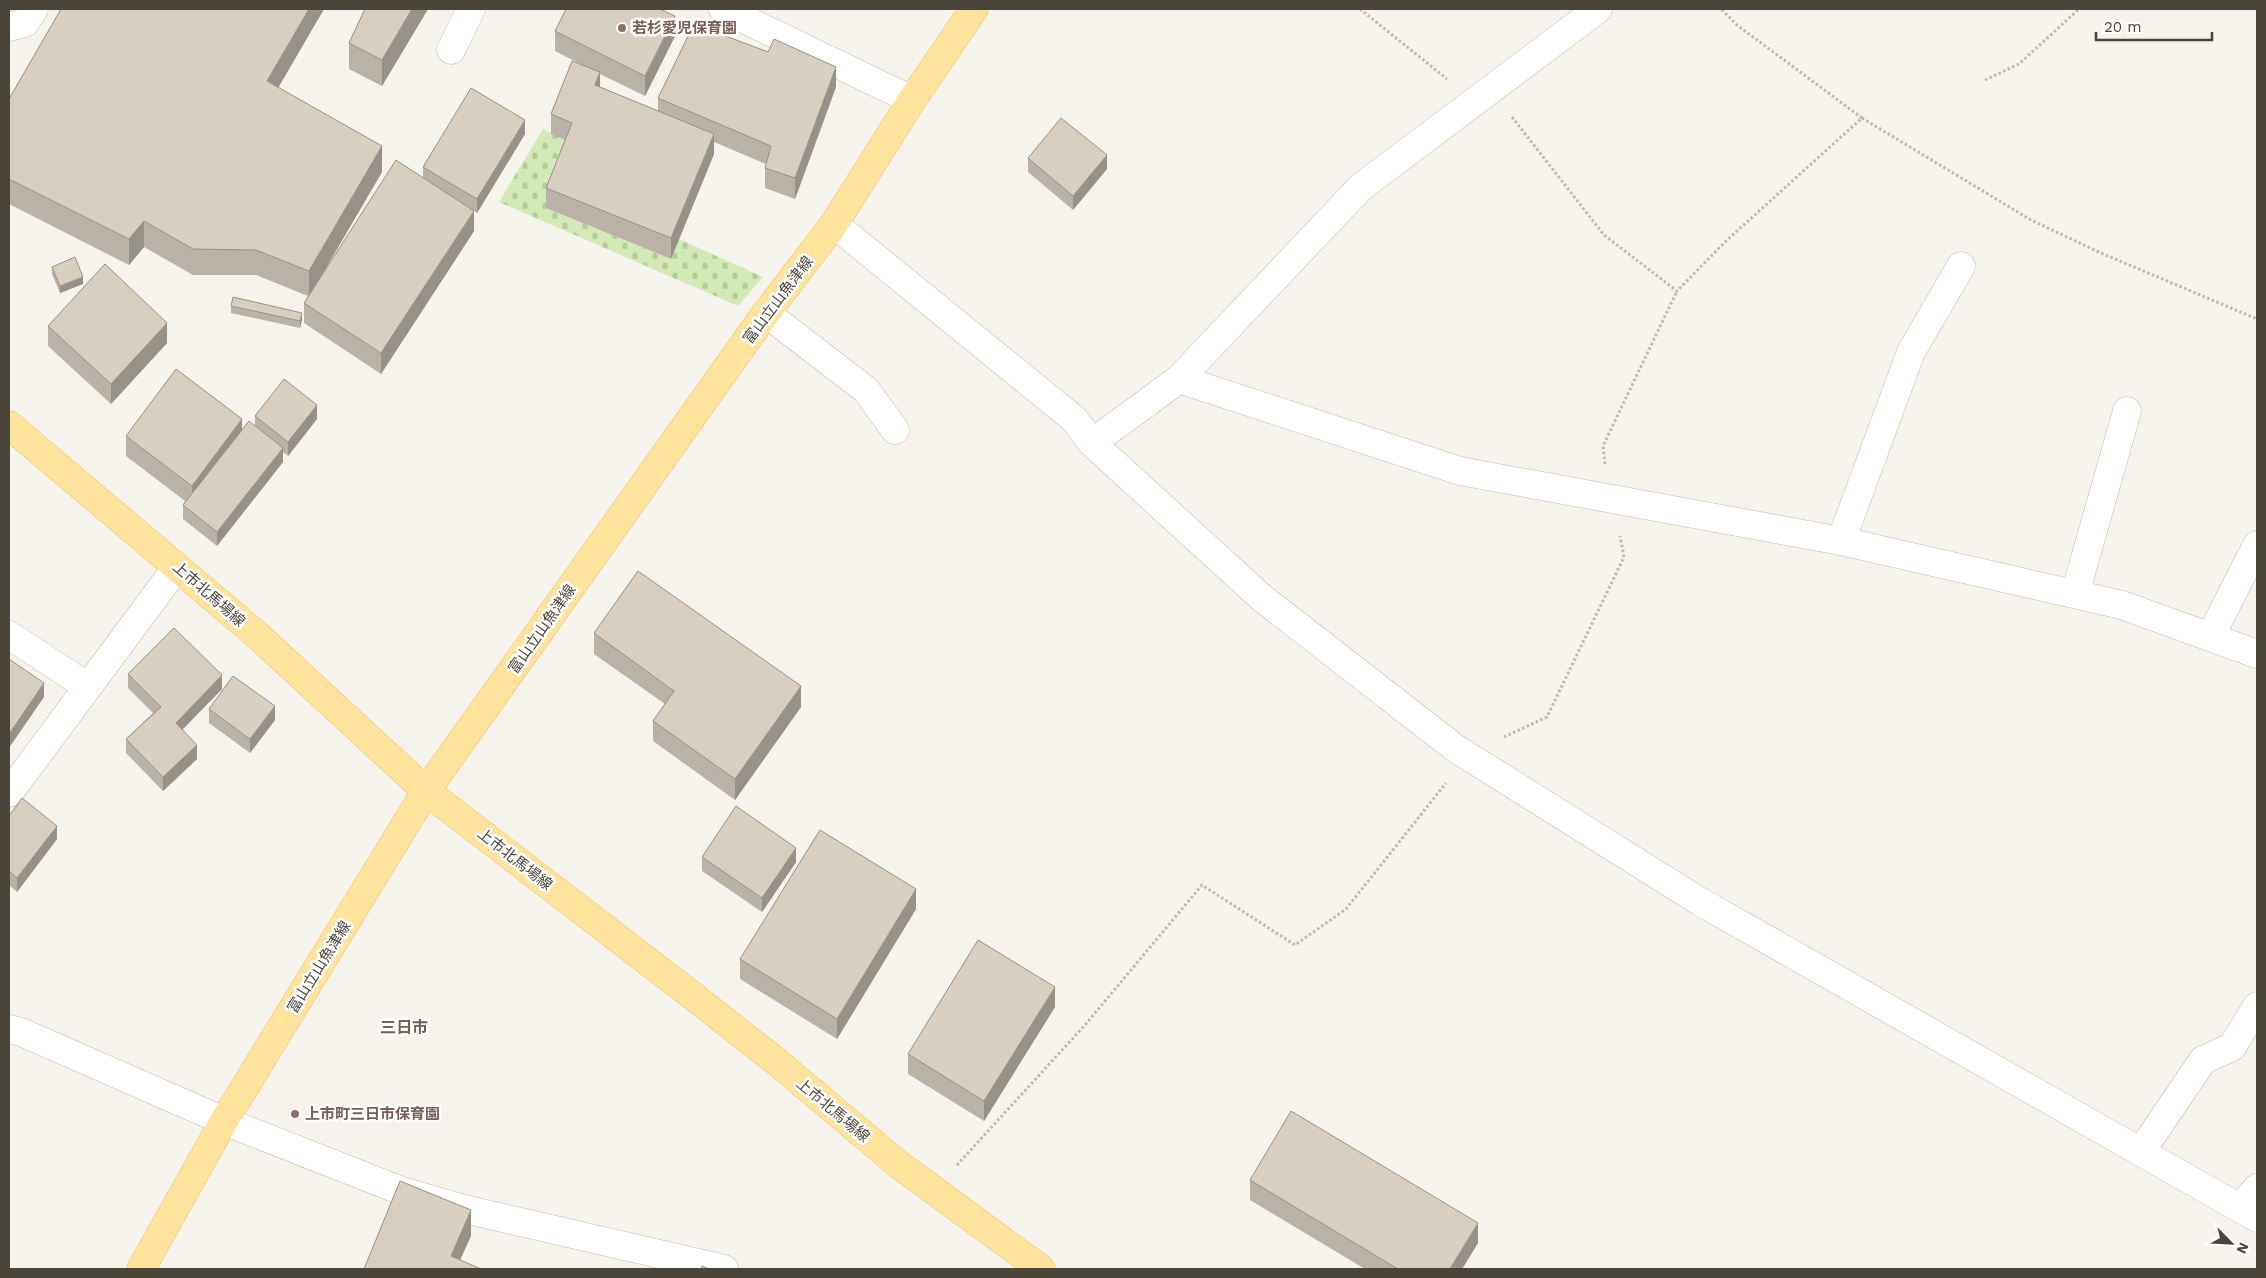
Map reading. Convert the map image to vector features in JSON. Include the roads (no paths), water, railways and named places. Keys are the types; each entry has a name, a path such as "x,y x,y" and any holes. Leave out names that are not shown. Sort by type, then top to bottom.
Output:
{"main road":[{"name":"富山立山魚津線","path":"141,1269 224,1121 426,791 766,314 834,224 912,100 974,9"},
{"name":"上市北馬場線","path":"9,425 257,636 426,791 777,1062 898,1164 1041,1269"}],"street":[{"path":"9,27 25,23 34,9"},
{"path":"450,50 471,9"},
{"path":"723,9 912,100"},
{"path":"1092,443 1179,380 1360,187 1598,9"},
{"path":"834,224 1074,419 1092,443 1262,598 1467,756 1699,900 2142,1150 2252,1205"},
{"path":"1841,541 1911,352 1961,266"},
{"path":"766,314 866,390 895,430"},
{"path":"1179,380 1460,471 1841,541 2075,594 2122,605 2257,654"},
{"path":"2075,594 2127,411"},
{"path":"2210,637 2257,545"},
{"path":"9,793 177,567"},
{"path":"9,635 88,688"},
{"path":"2142,1150 2203,1060 2232,1047 2257,1006"},
{"path":"9,1028 224,1121 402,1191 649,1261 724,1269"}],"place":[{"name":"若杉愛児保育園","path":"622,28"},
{"name":"上市町三日市保育園","path":"295,1114"}],"district":[{"name":"三日市","path":"404,1027"}]}
